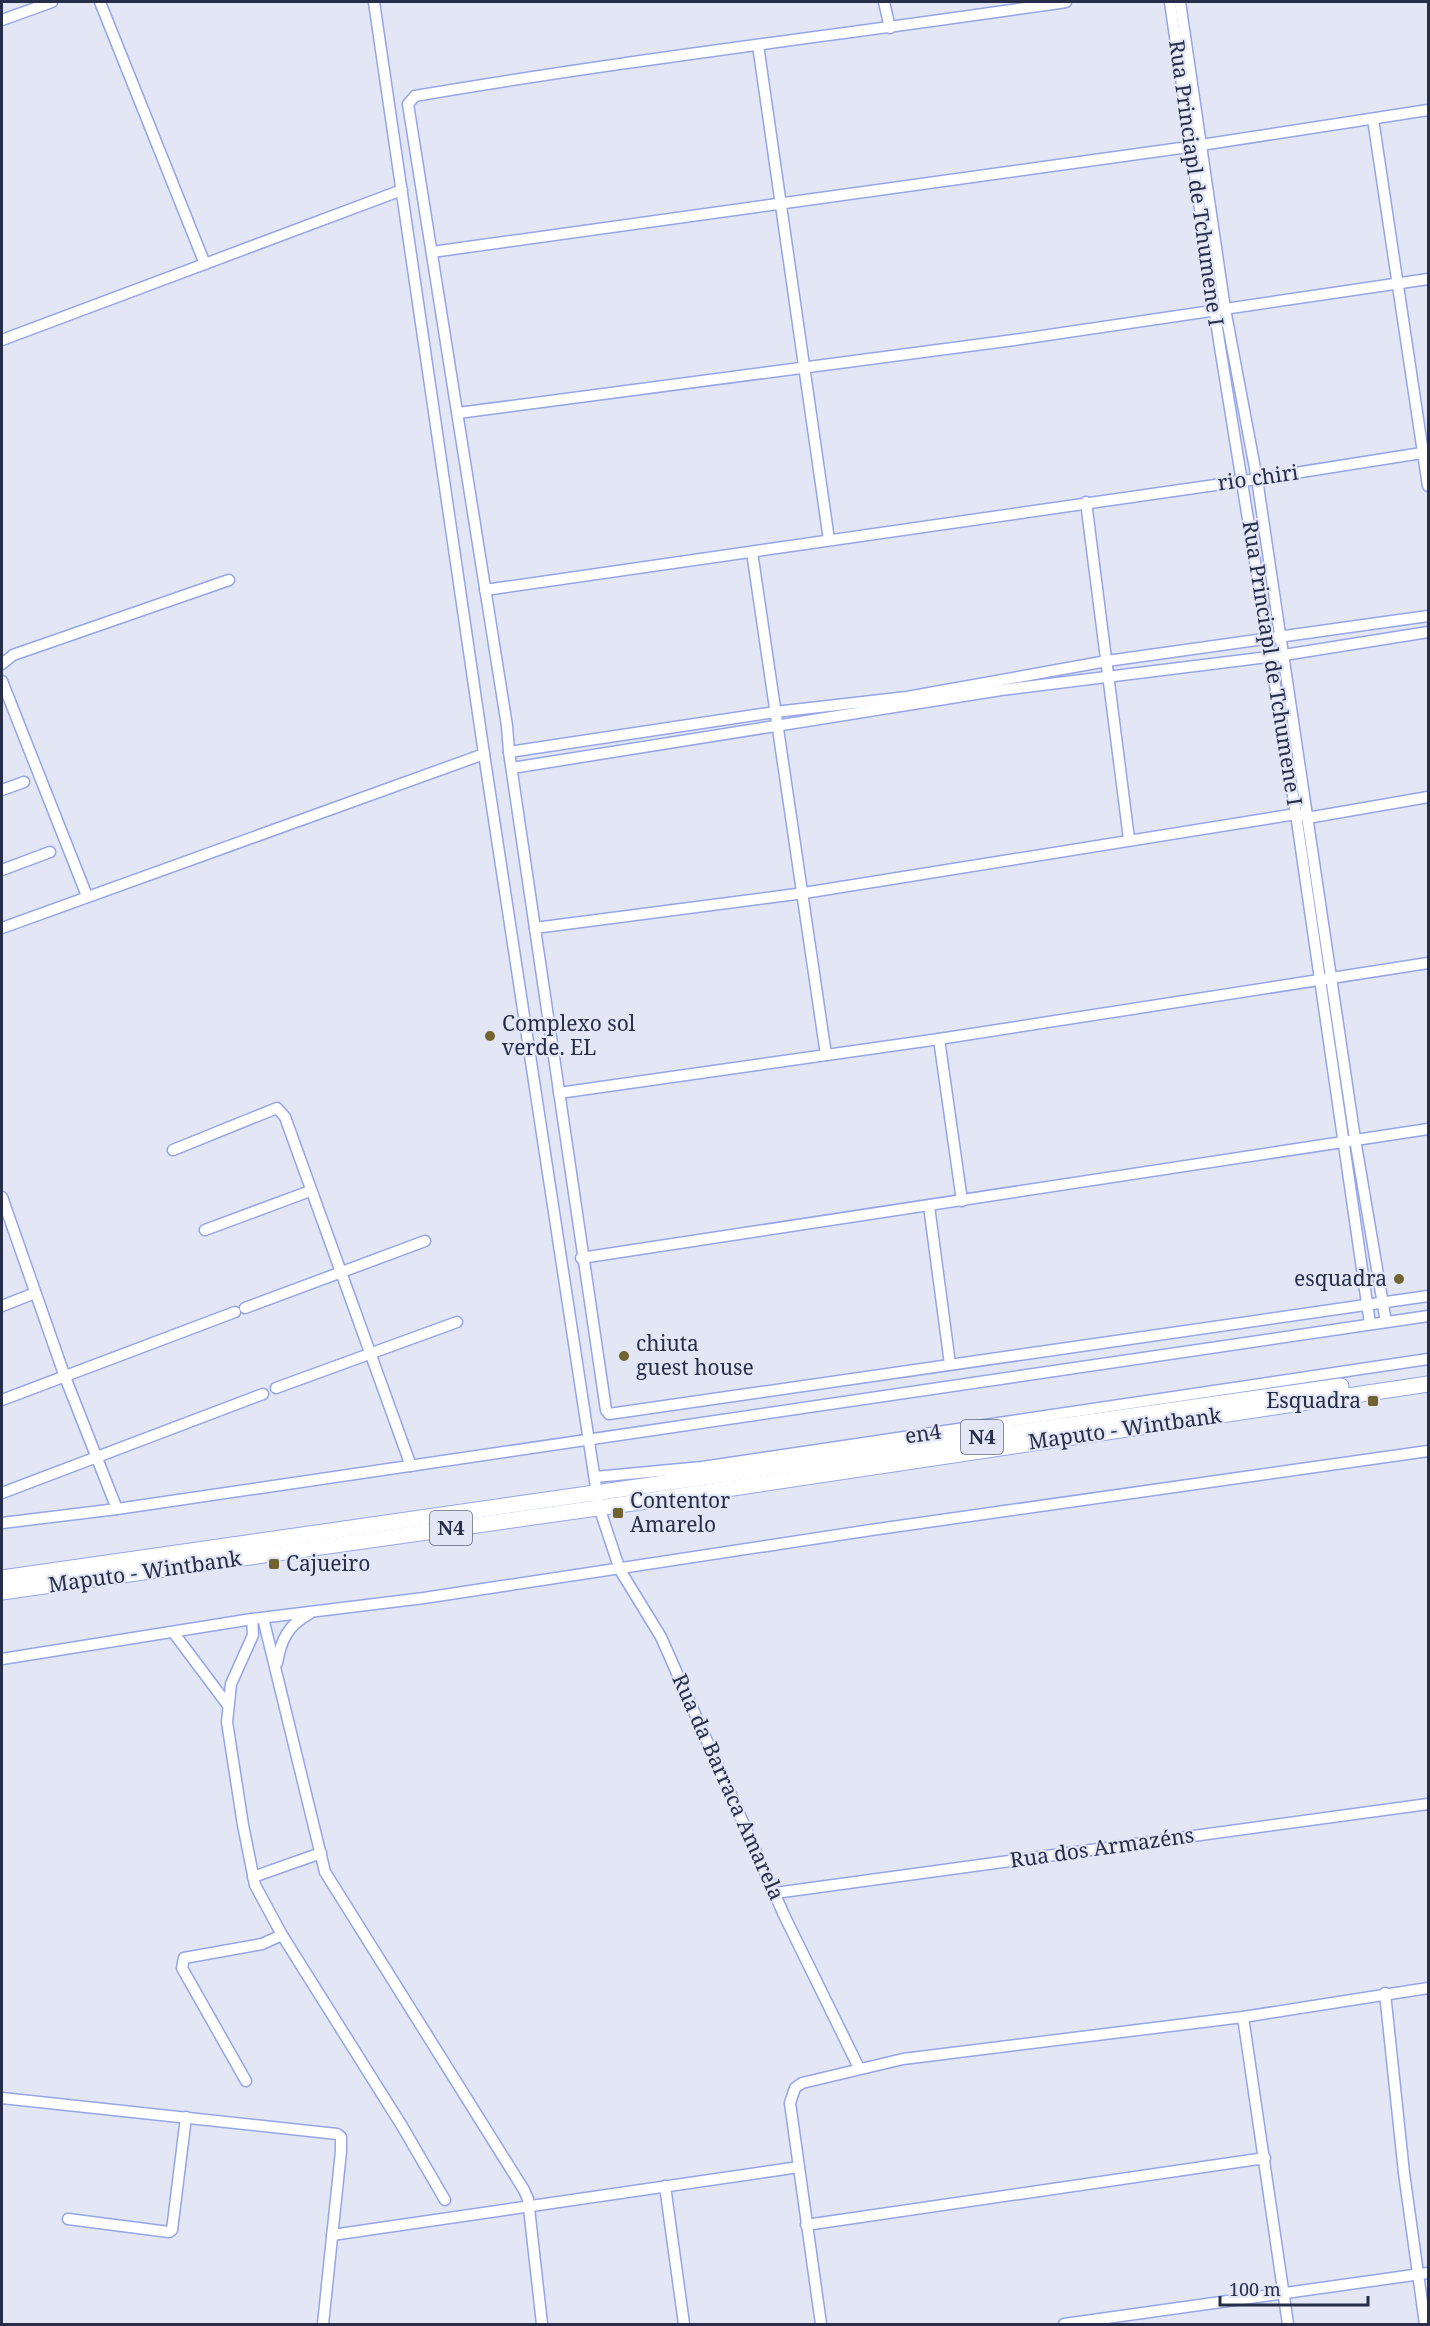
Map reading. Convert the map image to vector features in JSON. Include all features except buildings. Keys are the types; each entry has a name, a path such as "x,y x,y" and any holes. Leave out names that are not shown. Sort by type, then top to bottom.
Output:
{"highway":[{"name":"Maputo - Wintbank","path":"2,1592 1428,1374"},
{"name":"Maputo - Wintbank","path":"2,1578 598,1500 1428,1384"}],"street":[{"path":"2,20 52,2"},
{"path":"100,2 205,264"},
{"name":"Rua da Barraca Amarela","path":"374,2 484,754 598,1500 620,1570 662,1637 776,1893 859,2068"},
{"path":"884,2 890,28"},
{"path":"1066,2 890,28 568,70 415,96 408,104 507,726 581,1258 606,1410 609,1414 1428,1296"},
{"name":"Rua Princiapl de Tchumene I","path":"1170,2 1197,145"},
{"name":"Rua Princiapl de Tchumene I","path":"1180,2 1242,481 1271,657 1332,978 1370,1324"},
{"path":"758,45 802,368 829,540"},
{"path":"432,252 1197,145 1428,110"},
{"path":"1373,119 1426,452 1428,486"},
{"path":"2,340 402,190"},
{"path":"458,413 802,368 1428,279"},
{"name":"Rua Princiapl de Tchumene I","path":"1220,310 1257,479 1284,655 1318,980 1386,1322"},
{"name":"rio chiri","path":"486,590 1257,479 1426,452"},
{"path":"1086,502 1129,839"},
{"path":"752,552 804,893 826,1055"},
{"path":"2,664 12,655 229,580"},
{"path":"509,752 775,712 907,697 1107,661 1281,639 1428,616"},
{"path":"512,768 1000,690 1271,657 1428,632"},
{"path":"2,681 87,896"},
{"path":"2,928 484,754"},
{"path":"2,790 24,782"},
{"path":"535,928 804,893 1129,839 1428,797"},
{"path":"2,870 50,852"},
{"path":"559,1093 939,1039 1428,963"},
{"path":"939,1039 962,1201"},
{"path":"173,1150 278,1108 285,1117 411,1466"},
{"path":"581,1258 1428,1128"},
{"path":"205,1230 310,1191"},
{"path":"2,1197 4,1213 117,1509"},
{"path":"929,1206 951,1364"},
{"path":"2,1400 425,1241"},
{"path":"2,1306 35,1293"},
{"path":"2,1523 117,1509 1428,1316"},
{"path":"276,1388 457,1322"},
{"name":"en4","path":"596,1477 702,1467 1428,1359"},
{"path":"2,1493 263,1394"},
{"path":"2,1659 257,1618 424,1598 872,1530 1428,1451"},
{"path":"276,1665 279,1650 292,1623 314,1611"},
{"path":"257,1618 276,1665 321,1853 332,1885 524,2190 529,2208 542,2325"},
{"path":"257,1618 253,1635 231,1684 227,1704 232,1762 253,1877 282,1935 402,2126 445,2200"},
{"path":"173,1632 227,1704"},
{"name":"Rua dos Armazéns","path":"776,1893 1428,1804"},
{"path":"253,1877 321,1853"},
{"path":"246,2081 182,1968 182,1962 184,1958 262,1944 282,1935"},
{"path":"821,2325 790,2103 795,2088 802,2083 903,2059 1243,2017 1428,1988"},
{"path":"1385,1993 1423,2274 1425,2325"},
{"path":"1243,2017 1288,2325"},
{"path":"2,2098 337,2134 341,2140 323,2325"},
{"path":"68,2220 172,2230 186,2117"},
{"path":"806,2225 1265,2158"},
{"path":"332,2235 799,2167"},
{"path":"665,2186 684,2325"},
{"path":"1064,2325 1423,2274"}],"place":[{"name":"Complexo sol verde. EL","path":"490,1036"},
{"name":"esquadra","path":"1399,1279"},
{"name":"chiuta guest house","path":"624,1356"},
{"name":"Esquadra","path":"1373,1401"},
{"name":"Contentor Amarelo","path":"618,1513"},
{"name":"Cajueiro","path":"274,1564"}]}
